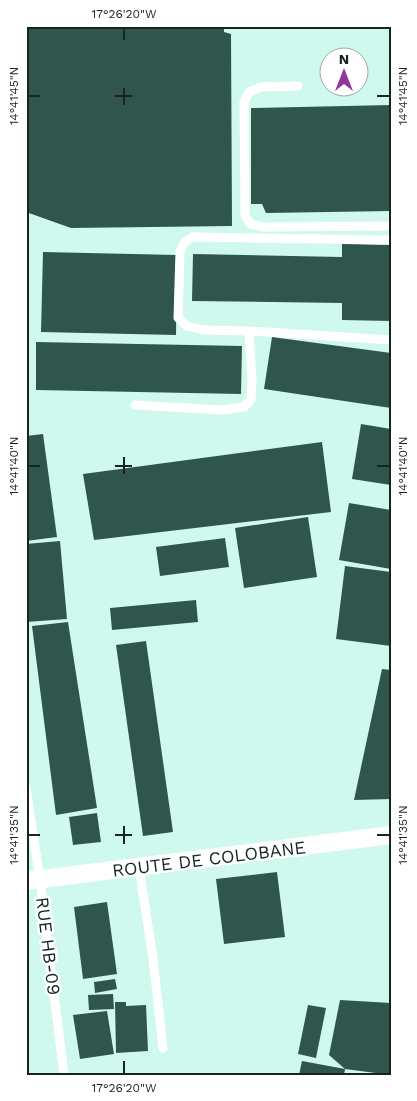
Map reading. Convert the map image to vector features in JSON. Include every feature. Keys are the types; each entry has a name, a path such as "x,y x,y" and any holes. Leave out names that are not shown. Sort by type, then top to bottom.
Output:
{"street":[{"name":"ROUTE DE COLOBANE","path":"33,880 391,836"}],"lane":[{"path":"298,86 260,87 249,92 244,102 244,215 250,224 263,227 391,226"},
{"path":"391,240 192,237 184,243 180,252 178,318 186,326 203,330 391,340"},
{"path":"134,405 221,410 244,407 251,400 252,381 249,331"},
{"name":"RUE HB-09","path":"26,788 33,880 64,1075"},
{"path":"139,867 153,959 163,1048"}],"building":[{"path":"26,26 224,26 224,32 231,34 232,226 71,228 26,212"},
{"path":"391,105 391,211 266,213 262,204 251,204 251,108"},
{"path":"342,244 391,245 391,321 342,320 342,303 192,301 193,254 342,257"},
{"path":"43,252 177,255 176,335 41,332"},
{"path":"272,337 391,353 391,408 264,389"},
{"path":"36,342 242,346 241,394 36,390"},
{"path":"361,424 391,429 391,485 352,479"},
{"path":"43,434 57,537 26,541 26,436"},
{"path":"322,442 331,512 94,540 83,474"},
{"path":"349,503 391,510 391,569 339,560"},
{"path":"308,517 317,577 244,588 235,528"},
{"path":"225,538 229,567 160,576 156,547"},
{"path":"60,541 67,619 26,622 26,544"},
{"path":"345,566 391,572 391,646 336,639"},
{"path":"196,600 198,622 112,630 110,608"},
{"path":"68,622 97,808 56,815 32,626"},
{"path":"146,641 173,832 143,836 116,645"},
{"path":"382,669 391,670 391,799 354,800"},
{"path":"97,813 101,842 73,845 69,817"},
{"path":"277,872 285,937 224,944 216,879"},
{"path":"107,902 117,974 83,979 74,907"},
{"path":"115,979 117,989 95,993 94,982"},
{"path":"113,994 114,1009 89,1010 88,995"},
{"path":"340,1000 391,1003 391,1075 345,1069 329,1055"},
{"path":"115,1002 126,1002 126,1006 146,1005 148,1051 116,1053"},
{"path":"308,1005 326,1008 316,1058 298,1054"},
{"path":"107,1011 114,1054 80,1059 73,1015"},
{"path":"302,1061 345,1069 344,1075 299,1075"}]}
